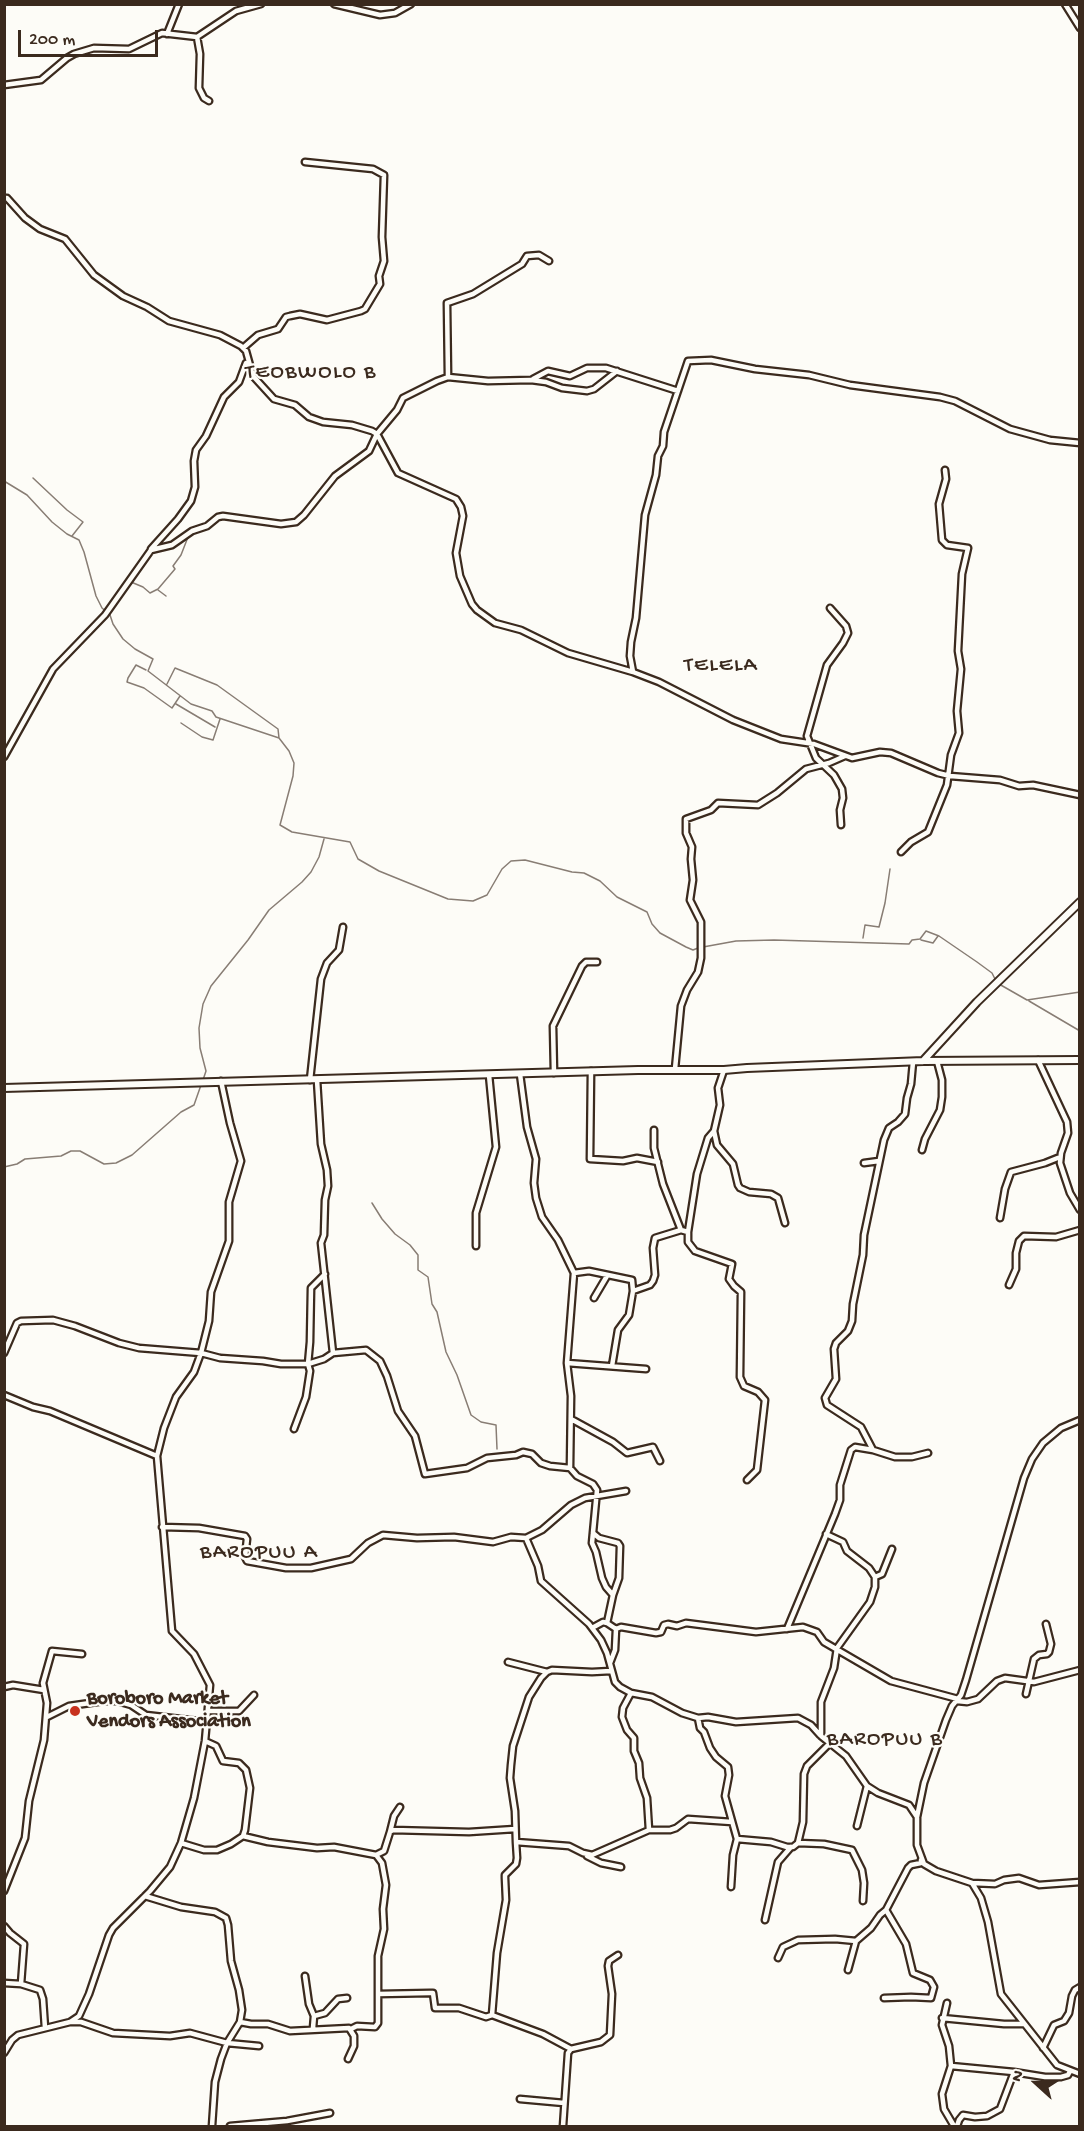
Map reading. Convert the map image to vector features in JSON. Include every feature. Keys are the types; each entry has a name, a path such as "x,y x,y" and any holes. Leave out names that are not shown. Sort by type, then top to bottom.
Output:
{"street":[{"path":"167,34 179,4"},
{"path":"4,85 40,80 67,58 79,52 98,48 129,49 157,34 197,37 236,11 261,4"},
{"path":"334,4 380,15 395,13 411,4"},
{"path":"1065,4 1080,28"},
{"path":"197,37 200,54 199,88 204,98 209,101"},
{"path":"243,348 258,335 278,329 290,315 300,314 327,320 361,311 365,309 380,284 379,276 384,261 382,225 384,175 373,169 305,162"},
{"path":"4,198 7,198 25,218 40,229 65,239 94,275 123,296 147,306 169,321 220,335 243,348 253,376 273,399 295,405 309,417 322,422 358,427 377,434 398,473 409,480 449,495 458,502 463,516 456,561 464,588 477,610 495,623 521,630 568,653 633,672 669,686 750,727 781,739 810,743 856,758 880,752 891,753 950,776 1000,780 1080,795"},
{"path":"448,377 447,303 473,294 522,264 527,256 539,255 549,261"},
{"path":"4,757 53,669 105,615 151,549 191,501 195,487 196,450 206,435 224,397 239,382 247,357"},
{"path":"633,672 630,656 631,642 636,618 645,515 656,475 658,456 663,446 664,432 687,363 696,360 711,360 755,369 809,375 843,384 940,397 955,401 1010,429 1050,440 1080,443"},
{"path":"531,380 548,371 570,376 586,368 606,368 678,391"},
{"path":"151,549 172,545 192,531 207,526 218,517 223,516 281,524 296,522 335,476 369,451 377,434 397,410 403,398 448,377 488,381 531,380 586,391 594,389 617,371"},
{"path":"901,852 911,842 928,832 950,776 951,755 959,733 957,711 962,669 958,651 962,574 968,548 946,545 942,540 939,504 946,479 945,470"},
{"path":"830,608 846,626 848,633 843,644 828,663 807,733 816,758 834,775 842,789 840,810 842,825"},
{"path":"675,1069 681,1006 698,972 701,958 701,922 690,900 693,880 692,847 686,833 686,819 711,810 718,803 758,805 806,769 845,756"},
{"path":"923,1061 977,1002 1080,902"},
{"path":"333,1353 321,1243 325,1223 328,1178 313,1080 321,979 324,969 339,950 343,927"},
{"path":"554,1072 554,1026 582,966 586,962 597,962"},
{"path":"1038,1060 1067,1122 1068,1132 1060,1157 1063,1174 1080,1210"},
{"path":"4,1088 591,1071 724,1070 923,1061 1080,1060"},
{"path":"922,1150 940,1110 942,1080 937,1061"},
{"path":"873,1450 861,1427 827,1405 825,1398 836,1379 834,1349 836,1343 848,1331 852,1321 864,1235 879,1161 887,1131 905,1114 913,1062"},
{"path":"724,1070 718,1088 720,1105 714,1131 717,1145 736,1168 738,1185 749,1192 776,1196 784,1223"},
{"path":"591,1071 590,1159 623,1161 637,1158 658,1162"},
{"path":"520,1074 527,1127 536,1159 534,1183 536,1198 542,1216 558,1240 574,1273 567,1363 571,1396 570,1468 597,1490 592,1543 602,1578 613,1595"},
{"path":"476,1246 476,1213 496,1147 489,1075"},
{"path":"70,2022 81,2012 105,1943 113,1928 165,1875 181,1844 195,1798 205,1742 210,1685 194,1654 172,1631 157,1456 176,1397 194,1372 201,1353 209,1321 210,1292 229,1241 229,1202 241,1161 221,1081"},
{"path":"654,1130 653,1142 666,1192 681,1230"},
{"path":"714,1131 708,1138 700,1161 688,1242 695,1251 732,1264 729,1279 741,1292 740,1377 744,1386 758,1392 765,1400 757,1470 747,1480"},
{"path":"1000,1218 1005,1189 1011,1172 1060,1157"},
{"path":"864,1163 879,1161"},
{"path":"633,1291 650,1285 653,1281 655,1238 681,1230 688,1232"},
{"path":"1009,1285 1016,1269 1017,1247 1024,1236 1056,1237 1080,1230"},
{"path":"574,1273 589,1271 631,1279 633,1291 629,1315 618,1330 612,1366"},
{"path":"294,1429 306,1397 310,1371 308,1364 311,1288 325,1274"},
{"path":"594,1298 607,1276"},
{"path":"4,1353 17,1323 53,1320 65,1322 119,1343 139,1348 201,1353 220,1358 262,1360 281,1364 308,1364 324,1359 333,1353 366,1350 380,1361 398,1411 414,1436 425,1474 467,1468 487,1458 516,1455 523,1452 532,1454 541,1463 570,1468"},
{"path":"567,1363 646,1369"},
{"path":"4,1395 33,1407 45,1409 157,1456"},
{"path":"571,1419 613,1442 627,1453 653,1447 660,1461"},
{"path":"1080,1420 1069,1423 1043,1443 1032,1459 1024,1478 966,1680 946,1720 924,1783 917,1817 917,1845 921,1860 936,1871 972,1883 995,1884 1019,1878 1039,1885 1080,1882"},
{"path":"787,1629 840,1500 840,1485 851,1450 855,1447 899,1457 928,1453"},
{"path":"162,1527 200,1528 245,1536 247,1561 286,1568 311,1568 351,1559 383,1535 493,1542 511,1537 526,1538 542,1530 571,1505 585,1498 626,1491"},
{"path":"592,1533 618,1543 620,1546 619,1578 607,1623"},
{"path":"821,1736 821,1702 834,1668 837,1648 870,1602 875,1587 875,1577 869,1568 847,1551 843,1542 826,1534"},
{"path":"526,1538 538,1566 541,1581 558,1594 601,1640 615,1682 620,1688 631,1693 652,1697 682,1713 698,1718 708,1717 736,1722 798,1718 811,1725 829,1744 846,1756 867,1786 878,1793 909,1805 917,1817"},
{"path":"875,1577 882,1574 892,1549"},
{"path":"592,1629 600,1623 607,1623 615,1629"},
{"path":"615,1629 621,1627 657,1633 668,1624 677,1626 686,1623 756,1632 803,1627 817,1632 824,1642 891,1681 967,1702 978,1699 1005,1678 1030,1682 1080,1670"},
{"path":"1026,1694 1034,1659 1049,1652 1051,1644 1046,1624"},
{"path":"610,1663 615,1650 615,1629"},
{"path":"4,1891 25,1838 29,1801 41,1756 47,1717 43,1680 52,1650 82,1654"},
{"path":"508,1662 547,1672 560,1669 611,1671"},
{"path":"492,2015 497,1953 506,1900 505,1875 516,1864 518,1858 510,1778 513,1746 529,1697 547,1672"},
{"path":"4,1687 13,1685 44,1690"},
{"path":"631,1693 623,1708 622,1717 627,1730 634,1738 634,1751 639,1762 647,1798 649,1830"},
{"path":"209,1711 239,1711 254,1695"},
{"path":"47,1717 69,1706 117,1701 131,1705 146,1715 207,1722"},
{"path":"698,1718 700,1728 710,1748 716,1757 728,1767 729,1775 725,1796 737,1839 733,1855 731,1887"},
{"path":"181,1844 204,1850 217,1850 243,1836 247,1819 250,1791 246,1770 238,1763 223,1761 216,1746 205,1742"},
{"path":"798,1843 803,1822 804,1773 807,1766 829,1744"},
{"path":"857,1826 867,1786"},
{"path":"243,1836 268,1842 317,1848 334,1847 376,1855 384,1851 394,1816 400,1806"},
{"path":"583,1853 598,1853 649,1830 676,1828 688,1819 732,1822"},
{"path":"390,1832 401,1829 469,1832 515,1829"},
{"path":"737,1839 771,1842 791,1847"},
{"path":"516,1842 571,1846 601,1863 621,1867"},
{"path":"765,1920 778,1862 791,1847 798,1843 824,1844 852,1850 862,1870 863,1901"},
{"path":"240,2022 268,2024 290,2031 313,2028 351,2029 357,2026 375,2027 378,2024 378,1956 384,1929 383,1909 386,1885 382,1863 376,1855"},
{"path":"848,1970 856,1941 886,1910 910,1865 921,1863 921,1860"},
{"path":"972,1883 981,1898 1001,1994 1057,2065 1080,2074"},
{"path":"145,1896 181,1907 215,1912 226,1918 231,1960 242,2010 240,2022 227,2043 215,2082 212,2127"},
{"path":"884,1998 911,1996 931,1998 934,1987 930,1980 913,1973 906,1944 886,1910"},
{"path":"4,1926 25,1946 21,1984"},
{"path":"778,1958 783,1947 798,1940 856,1941"},
{"path":"563,2127 567,2056 572,2049 601,2042 610,2035 612,1994 608,1966 609,1961 618,1955"},
{"path":"305,1976 309,2004 314,2016 313,2028"},
{"path":"4,1983 21,1984 40,1990 44,1999 45,2028"},
{"path":"1043,2048 1053,2025 1067,2018 1072,1996 1080,1988"},
{"path":"378,1994 433,1993 435,2007 468,2010 486,2017 492,2015 543,2034 572,2049"},
{"path":"314,2016 325,2013 338,1999 347,1998"},
{"path":"947,2003 942,2018 951,2056 951,2066 942,2094 944,2109 955,2127"},
{"path":"942,2018 1023,2024"},
{"path":"4,2053 12,2040 18,2036 70,2022 81,2022 113,2032 138,2036 175,2036 190,2033 227,2043 259,2046"},
{"path":"348,2059 354,2046 351,2029"},
{"path":"951,2066 1045,2077 1061,2077 1070,2071"},
{"path":"955,2127 963,2115 987,2116 1000,2109 1014,2073"},
{"path":"520,2099 564,2103"},
{"path":"230,2127 287,2121 330,2113"}],"waterway":[{"path":"33,478 83,522 72,536"},
{"path":"4,481 27,495 52,522 79,540 96,596 102,608 110,615 123,639 153,659 148,671 191,704 212,711 216,717 279,738 289,751 294,763 293,776 280,825 292,832 350,842 358,859 379,871 448,899 473,901 487,895 502,869 511,861 525,860 584,873 600,881 617,897 647,912 652,924 660,933 693,950 698,948"},
{"path":"131,582 150,593 158,589 175,569 173,566 181,555 188,537"},
{"path":"158,590 166,596"},
{"path":"146,670 136,665 127,682 144,688 172,708 180,696"},
{"path":"167,684 175,668 217,685 278,729 279,738"},
{"path":"176,704 215,727"},
{"path":"181,723 202,737 213,740 220,719"},
{"path":"203,1080 206,1071 200,1048 199,1028 203,1004 211,986 269,910 311,872 319,857 324,839"},
{"path":"863,938 865,925 879,927 890,869"},
{"path":"703,947 736,941 774,940 909,944 912,940 920,939 926,931 939,936 977,962 992,973 996,981"},
{"path":"921,940 933,943 938,936"},
{"path":"999,984 1027,1000 1080,992"},
{"path":"1029,1001 1080,1031"},
{"path":"4,1167 17,1164 25,1159 61,1156 71,1151 80,1151 104,1164 116,1163 132,1155 181,1112 194,1105 201,1085"},
{"path":"372,1203 395,1234 410,1245 418,1255 418,1270 428,1277 432,1304 437,1312 446,1352 471,1415 481,1422 496,1425 497,1449"}],"place":[{"name":"Boroboro Market Vendors Association","path":"75,1711"}],"district":[{"name":"TEOBWOLO B","path":"311,374"},
{"name":"TELELA","path":"721,667"},
{"name":"BAROPUU A","path":"259,1554"},
{"name":"BAROPUU B","path":"885,1741"}]}
